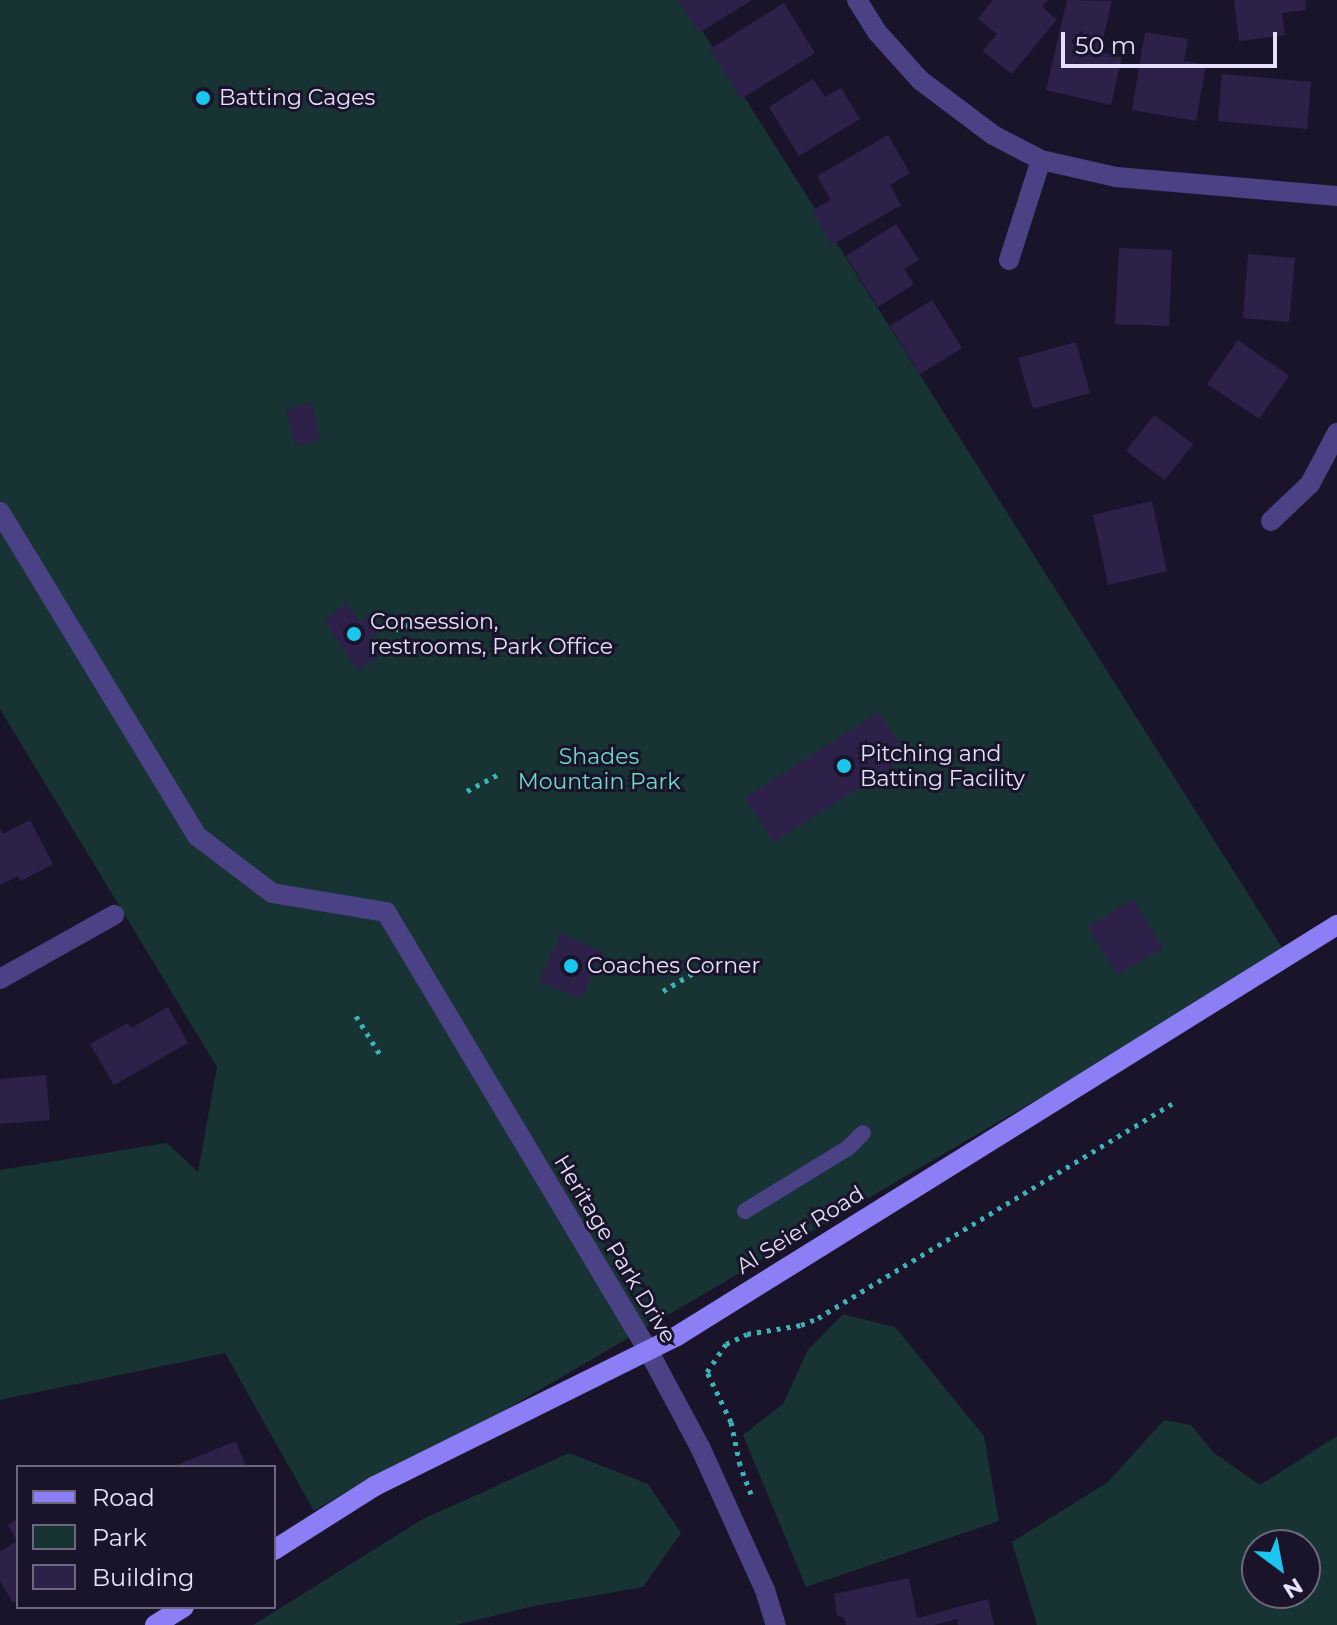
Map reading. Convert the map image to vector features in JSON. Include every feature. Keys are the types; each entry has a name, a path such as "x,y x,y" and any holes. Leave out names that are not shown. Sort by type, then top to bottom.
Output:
{"street":[{"path":"857,0 877,32 920,80 993,135 1041,160 1148,181 1337,196"},
{"path":"1009,260 1041,160"},
{"path":"1271,521 1310,484 1337,433"},
{"name":"Heritage Park Drive","path":"0,512 197,836 272,893 386,912 649,1352 700,1447 765,1590 776,1625"},
{"path":"0,979 114,915"},
{"name":"Al Seier Road","path":"276,1549 375,1486 649,1352 1337,925"},
{"path":"155,1625 181,1609"}],"lane":[{"path":"745,1211 848,1148 863,1133"}],"path":[{"path":"396,630 424,618"},
{"path":"467,791 497,775"},
{"path":"663,991 715,960"},
{"path":"356,1016 381,1056"},
{"path":"753,1500 740,1465 731,1422 707,1372 726,1344 747,1334 801,1325 818,1318 1172,1104"}],"green space":[{"name":"Shades Mountain Park","path":"0,0 683,0 1286,954 375,1486 370,1478 314,1511 225,1353 0,1400 0,1170 167,1143 198,1172 217,1067 0,709"},
{"path":"843,1314 895,1327 984,1436 999,1521 806,1587 743,1435 783,1404 808,1350"},
{"path":"1164,1420 1191,1425 1214,1453 1260,1485 1337,1436 1337,1625 1037,1625 1012,1542 1108,1482"},
{"path":"569,1453 648,1484 681,1533 643,1587 529,1607 456,1625 253,1625 423,1519"}],"building":[{"path":"678,0 752,0 699,33"},
{"path":"993,0 1048,0 1042,7 1057,19 1012,74 983,51 997,34 978,19"},
{"path":"1067,0 1112,1 1100,52 1122,57 1111,105 1046,90"},
{"path":"1234,0 1305,0 1306,10 1282,13 1285,35 1239,41"},
{"path":"784,3 815,53 741,99 710,49"},
{"path":"1145,32 1188,39 1184,61 1206,65 1196,121 1132,110"},
{"path":"1222,74 1311,82 1307,129 1218,121"},
{"path":"813,79 825,97 841,88 860,119 799,156 769,107"},
{"path":"888,135 910,173 890,185 901,205 832,245 812,210 831,200 817,176"},
{"path":"896,224 919,260 904,269 914,284 878,307 846,256"},
{"path":"1119,248 1172,250 1169,326 1115,324"},
{"path":"1248,254 1295,258 1289,322 1243,318"},
{"path":"932,300 962,348 920,374 890,326"},
{"path":"1238,340 1289,376 1259,419 1207,384"},
{"path":"1076,342 1090,393 1033,409 1018,358"},
{"path":"311,402 321,440 296,446 286,410"},
{"path":"1154,415 1193,444 1165,480 1126,451"},
{"path":"1152,501 1167,571 1108,585 1093,515"},
{"name":"Consession, restrooms, Park Office","path":"347,603 359,621 371,614 382,630 369,638 381,655 358,671 324,620"},
{"name":"Pitching and Batting Facility","path":"879,712 907,757 774,842 745,798"},
{"path":"30,820 53,864 21,881 18,876 0,885 0,828 3,834"},
{"path":"1133,899 1163,948 1117,975 1088,927"},
{"name":"Coaches Corner","path":"561,933 603,952 581,999 539,981"},
{"path":"168,1007 188,1043 114,1085 90,1044 128,1023 131,1028"},
{"path":"46,1075 50,1120 0,1124 0,1079"},
{"path":"236,1441 245,1465 177,1465"},
{"path":"16,1519 16,1539 8,1525"},
{"path":"16,1542 16,1601 13,1603 0,1581 0,1552"},
{"path":"909,1578 917,1618 988,1599 994,1625 958,1625 957,1619 934,1625 846,1625 844,1618 837,1615 834,1594"}],"place":[{"name":"Batting Cages","path":"203,98"},
{"name":"Consession, restrooms, Park Office","path":"354,634"},
{"name":"Pitching and Batting Facility","path":"844,766"},
{"name":"Coaches Corner","path":"571,966"}]}
